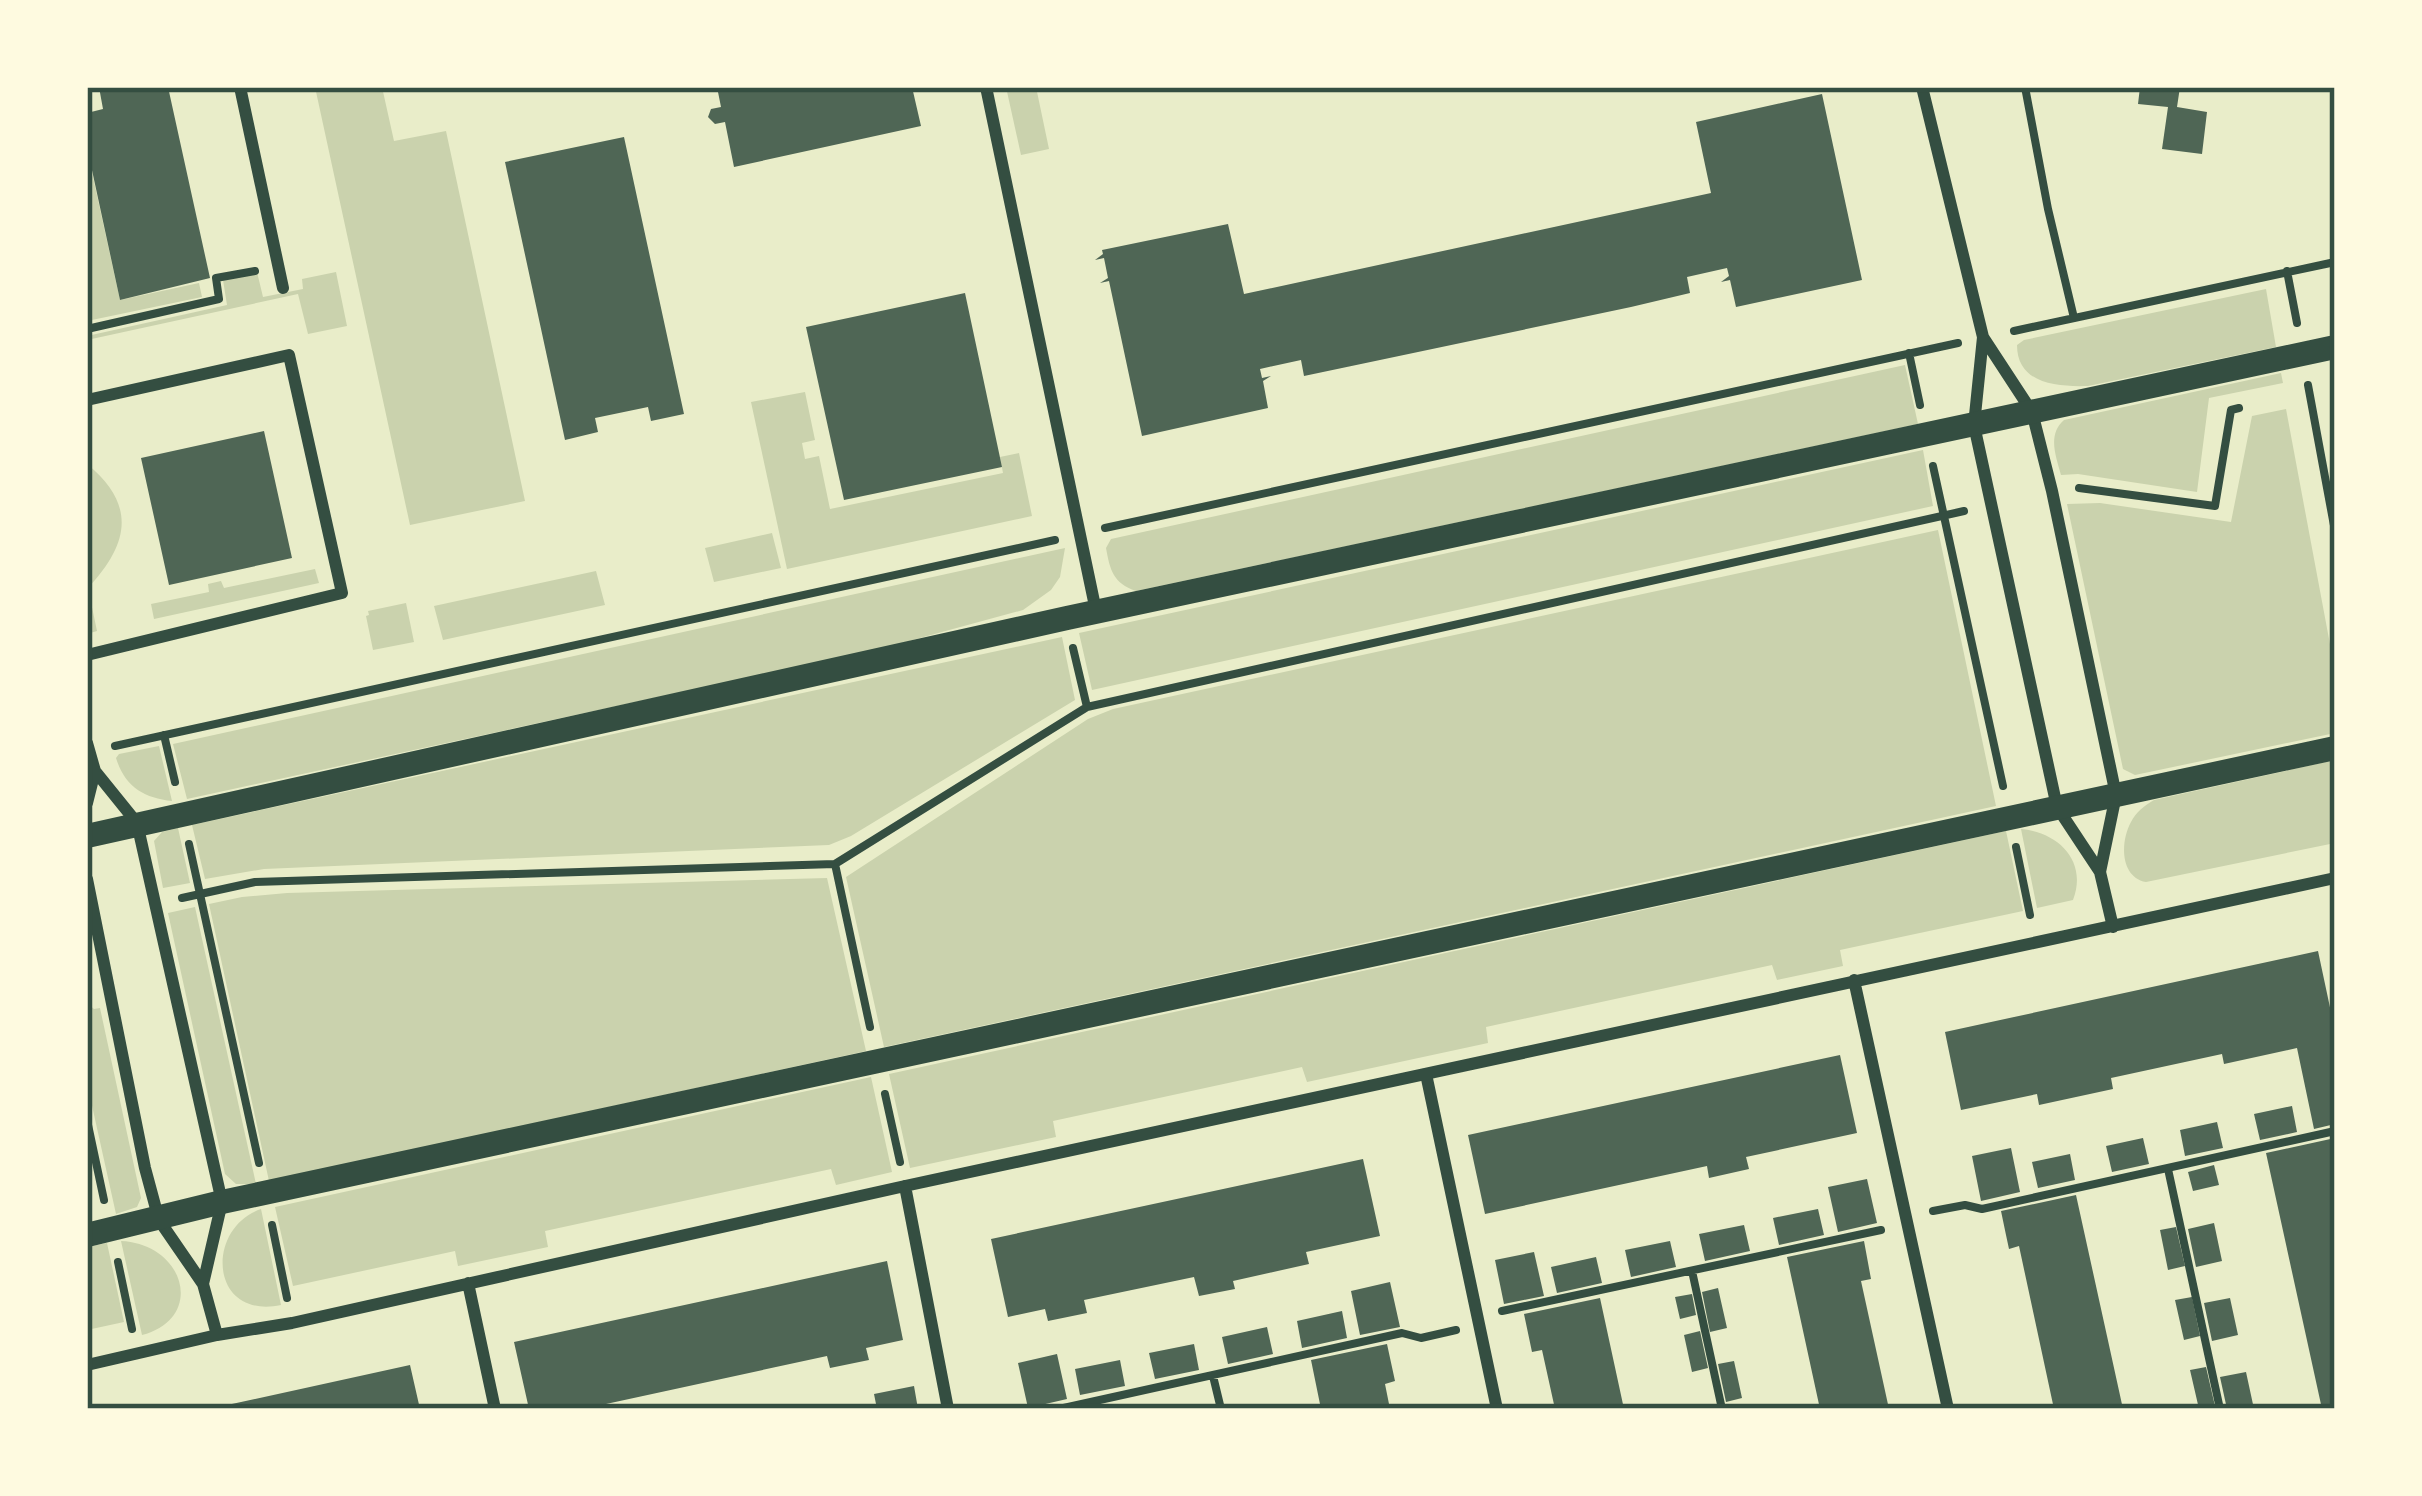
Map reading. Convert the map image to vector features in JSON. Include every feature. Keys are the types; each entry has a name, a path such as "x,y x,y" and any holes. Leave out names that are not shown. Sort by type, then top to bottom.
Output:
{"main road":[{"path":"87,836 1096,611 2335,347"},
{"path":"87,1234 2335,748"}],"street":[{"path":"239,87 284,288"},
{"path":"986,87 1096,611"},
{"path":"1922,87 1983,337 2032,412 2052,491 2116,794 2100,872"},
{"path":"1983,337 1974,425 2057,807 2100,872 2113,927"},
{"path":"87,400 289,355 341,593 87,655"},
{"path":"88,747 95,771 137,823 222,1202 203,1284"},
{"path":"87,803 95,771"},
{"path":"87,1365 2335,878"},
{"path":"87,879 159,1220 203,1284 217,1335"},
{"path":"1854,980 1948,1409"},
{"path":"1426,1073 1497,1409"},
{"path":"905,1186 948,1409"},
{"path":"468,1283 495,1409"}],"path":[{"path":"2025,87 2074,318"},
{"path":"88,747 164,735 2335,262"},
{"path":"87,329 219,299 216,278 279,267"},
{"path":"2287,272 2335,531"},
{"path":"1909,353 2036,944"},
{"path":"2292,395 2322,389"},
{"path":"2052,491 2074,488 2215,506 2231,410 2253,404"},
{"path":"155,903 254,882 835,864 1087,707 1992,505"},
{"path":"1066,618 1087,707"},
{"path":"164,735 292,1323"},
{"path":"1059,1409 1402,1333 1421,1338 1459,1329 1476,1317 1906,1225 1920,1213 1965,1205 1982,1209 2335,1131"},
{"path":"2168,1169 2220,1409"},
{"path":"1692,1271 1722,1409"},
{"path":"1213,1376 1221,1409"}],"green space":[{"path":"315,87 382,87 394,141 446,131 525,501 410,525"},
{"path":"1006,87 1036,87 1049,149 1021,155"},
{"path":"87,150 120,300 199,283 202,297 87,321"},
{"path":"257,272 263,297 303,289 302,279 336,272 347,326 308,334 298,294 87,340 87,336 227,305 223,280"},
{"path":"2266,289 2276,347 2088,386 2041,380 2019,358 2017,345 2024,340"},
{"path":"1905,365 1918,424 1136,591 1117,580 1109,563 1106,548 1111,539"},
{"path":"2281,373 2283,383 2209,398 2197,492 2061,475 2054,439 2064,420"},
{"path":"805,392 815,440 802,443 805,459 819,456 830,509 1003,473 1000,457 1019,453 1032,516 787,569 751,402"},
{"path":"2286,409 2335,671 2335,733 2135,775 2123,769 2067,504 2100,503 2231,522 2252,416"},
{"path":"1923,450 1933,506 1092,690 1079,633"},
{"path":"87,464 114,494 122,525 112,556 88,588 97,631 87,634"},
{"path":"1938,530 1996,806 884,1047 846,877 1088,719 1113,709"},
{"path":"772,533 781,568 714,582 705,548"},
{"path":"1065,548 1060,577 1051,590 1023,610 876,650 187,799 173,744"},
{"path":"315,569 319,583 154,619 151,604 209,592 208,584 221,581 224,588"},
{"path":"596,571 605,605 443,640 434,606"},
{"path":"406,603 414,642 373,650 368,611"},
{"path":"1062,637 1075,700 829,845 264,869 205,879 192,825"},
{"path":"159,746 172,801 137,789 116,758"},
{"path":"2335,760 2335,843 2146,882 2127,866 2127,830 2138,812 2154,800"},
{"path":"178,828 190,883 163,888 154,841 162,832"},
{"path":"2021,829 2047,836 2066,851 2076,873 2073,900 2037,908"},
{"path":"2006,831 2023,911 1840,950 1843,966 1777,980 1772,965 1486,1027 1488,1043 1307,1082 1302,1067 1053,1121 1056,1137 910,1168 889,1074"},
{"path":"827,878 866,1051 269,1181 209,904 287,893"},
{"path":"195,907 256,1184 236,1184 225,1174 168,913"},
{"path":"87,1003 100,1008 141,1198 137,1207 116,1214 87,1083"},
{"path":"871,1077 892,1172 836,1185 831,1169 545,1231 548,1247 458,1266 455,1251 293,1286 275,1207"},
{"path":"261,1209 281,1305 257,1306 240,1299 228,1286 223,1270 230,1234"},
{"path":"121,1241 143,1245 160,1255 180,1283 175,1314 142,1335"},
{"path":"107,1243 124,1322 87,1330 87,1247"}],"building":[{"path":"99,87 168,87 210,278 120,300 87,147 87,113 103,109"},
{"path":"717,87 912,87 921,126 734,167 725,122 715,124 708,117 711,109 721,107"},
{"path":"2140,87 2180,87 2177,107 2207,112 2202,154 2162,149 2168,107 2138,104"},
{"path":"1822,94 1862,280 1736,307 1730,280 1721,282 1729,276 1727,268 1687,277 1690,293 1631,307 1304,376 1301,360 1260,369 1262,378 1271,376 1263,381 1268,408 1142,436 1109,281 1100,283 1108,278 1104,258 1095,260 1102,250 1228,224 1244,294 1711,193 1696,122"},
{"path":"624,137 684,414 651,421 648,407 595,418 598,432 565,440 505,162"},
{"path":"965,293 1002,467 844,500 806,327"},
{"path":"264,431 292,558 169,585 141,458"},
{"path":"2318,951 2335,1031 2335,1124 2314,1129 2297,1048 2224,1064 2222,1054 2111,1078 2113,1089 2039,1105 2037,1094 1961,1110 1945,1032"},
{"path":"1840,1055 1857,1133 1746,1157 1749,1169 1709,1178 1707,1166 1485,1214 1468,1135"},
{"path":"2292,1106 2297,1132 2260,1140 2254,1114"},
{"path":"2217,1122 2223,1148 2185,1156 2180,1130"},
{"path":"2143,1138 2149,1164 2112,1172 2106,1146"},
{"path":"2335,1138 2335,1409 2322,1409 2266,1153"},
{"path":"2011,1148 2020,1192 1981,1201 1972,1156"},
{"path":"2070,1154 2075,1180 2038,1188 2032,1162"},
{"path":"1363,1159 1380,1236 1306,1252 1309,1264 1233,1281 1235,1289 1199,1296 1194,1277 1084,1300 1087,1313 1048,1321 1045,1309 1008,1317 991,1239"},
{"path":"2214,1165 2219,1185 2193,1191 2188,1172"},
{"path":"1867,1179 1877,1223 1838,1232 1828,1187"},
{"path":"2076,1195 2123,1409 2054,1409 2019,1246 2009,1249 2001,1211"},
{"path":"1818,1209 1824,1235 1779,1245 1773,1218"},
{"path":"2214,1223 2222,1261 2196,1267 2188,1229"},
{"path":"1744,1225 1750,1251 1705,1261 1699,1234"},
{"path":"2176,1227 2185,1266 2168,1270 2160,1230"},
{"path":"1670,1241 1676,1267 1631,1277 1625,1250"},
{"path":"1864,1241 1871,1279 1861,1281 1889,1409 1820,1409 1787,1257"},
{"path":"1534,1252 1544,1296 1504,1304 1495,1260"},
{"path":"1596,1257 1602,1283 1557,1293 1551,1267"},
{"path":"887,1261 903,1340 866,1348 869,1360 830,1368 827,1356 606,1404 607,1409 529,1409 514,1342"},
{"path":"1390,1282 1400,1327 1360,1335 1351,1291"},
{"path":"1718,1288 1727,1328 1710,1332 1702,1292"},
{"path":"1692,1294 1696,1315 1680,1319 1675,1297"},
{"path":"2192,1297 2200,1336 2184,1340 2175,1300"},
{"path":"1600,1298 1624,1409 1555,1409 1542,1350 1532,1352 1524,1314"},
{"path":"2230,1298 2238,1335 2212,1341 2204,1303"},
{"path":"1342,1311 1347,1338 1302,1348 1297,1321"},
{"path":"1267,1327 1273,1354 1228,1364 1222,1337"},
{"path":"1700,1331 1708,1368 1692,1372 1684,1335"},
{"path":"1194,1344 1199,1370 1155,1379 1149,1353"},
{"path":"1387,1344 1395,1381 1385,1384 1390,1409 1321,1409 1311,1360"},
{"path":"1057,1354 1067,1399 1028,1408 1018,1363"},
{"path":"1120,1360 1125,1386 1080,1395 1075,1369"},
{"path":"1734,1361 1742,1398 1726,1402 1718,1364"},
{"path":"410,1365 420,1409 218,1409 218,1407"},
{"path":"2206,1367 2215,1406 2199,1409 2190,1370"},
{"path":"2246,1372 2254,1409 2227,1409 2220,1377"},
{"path":"914,1386 918,1409 877,1409 874,1394"}]}
